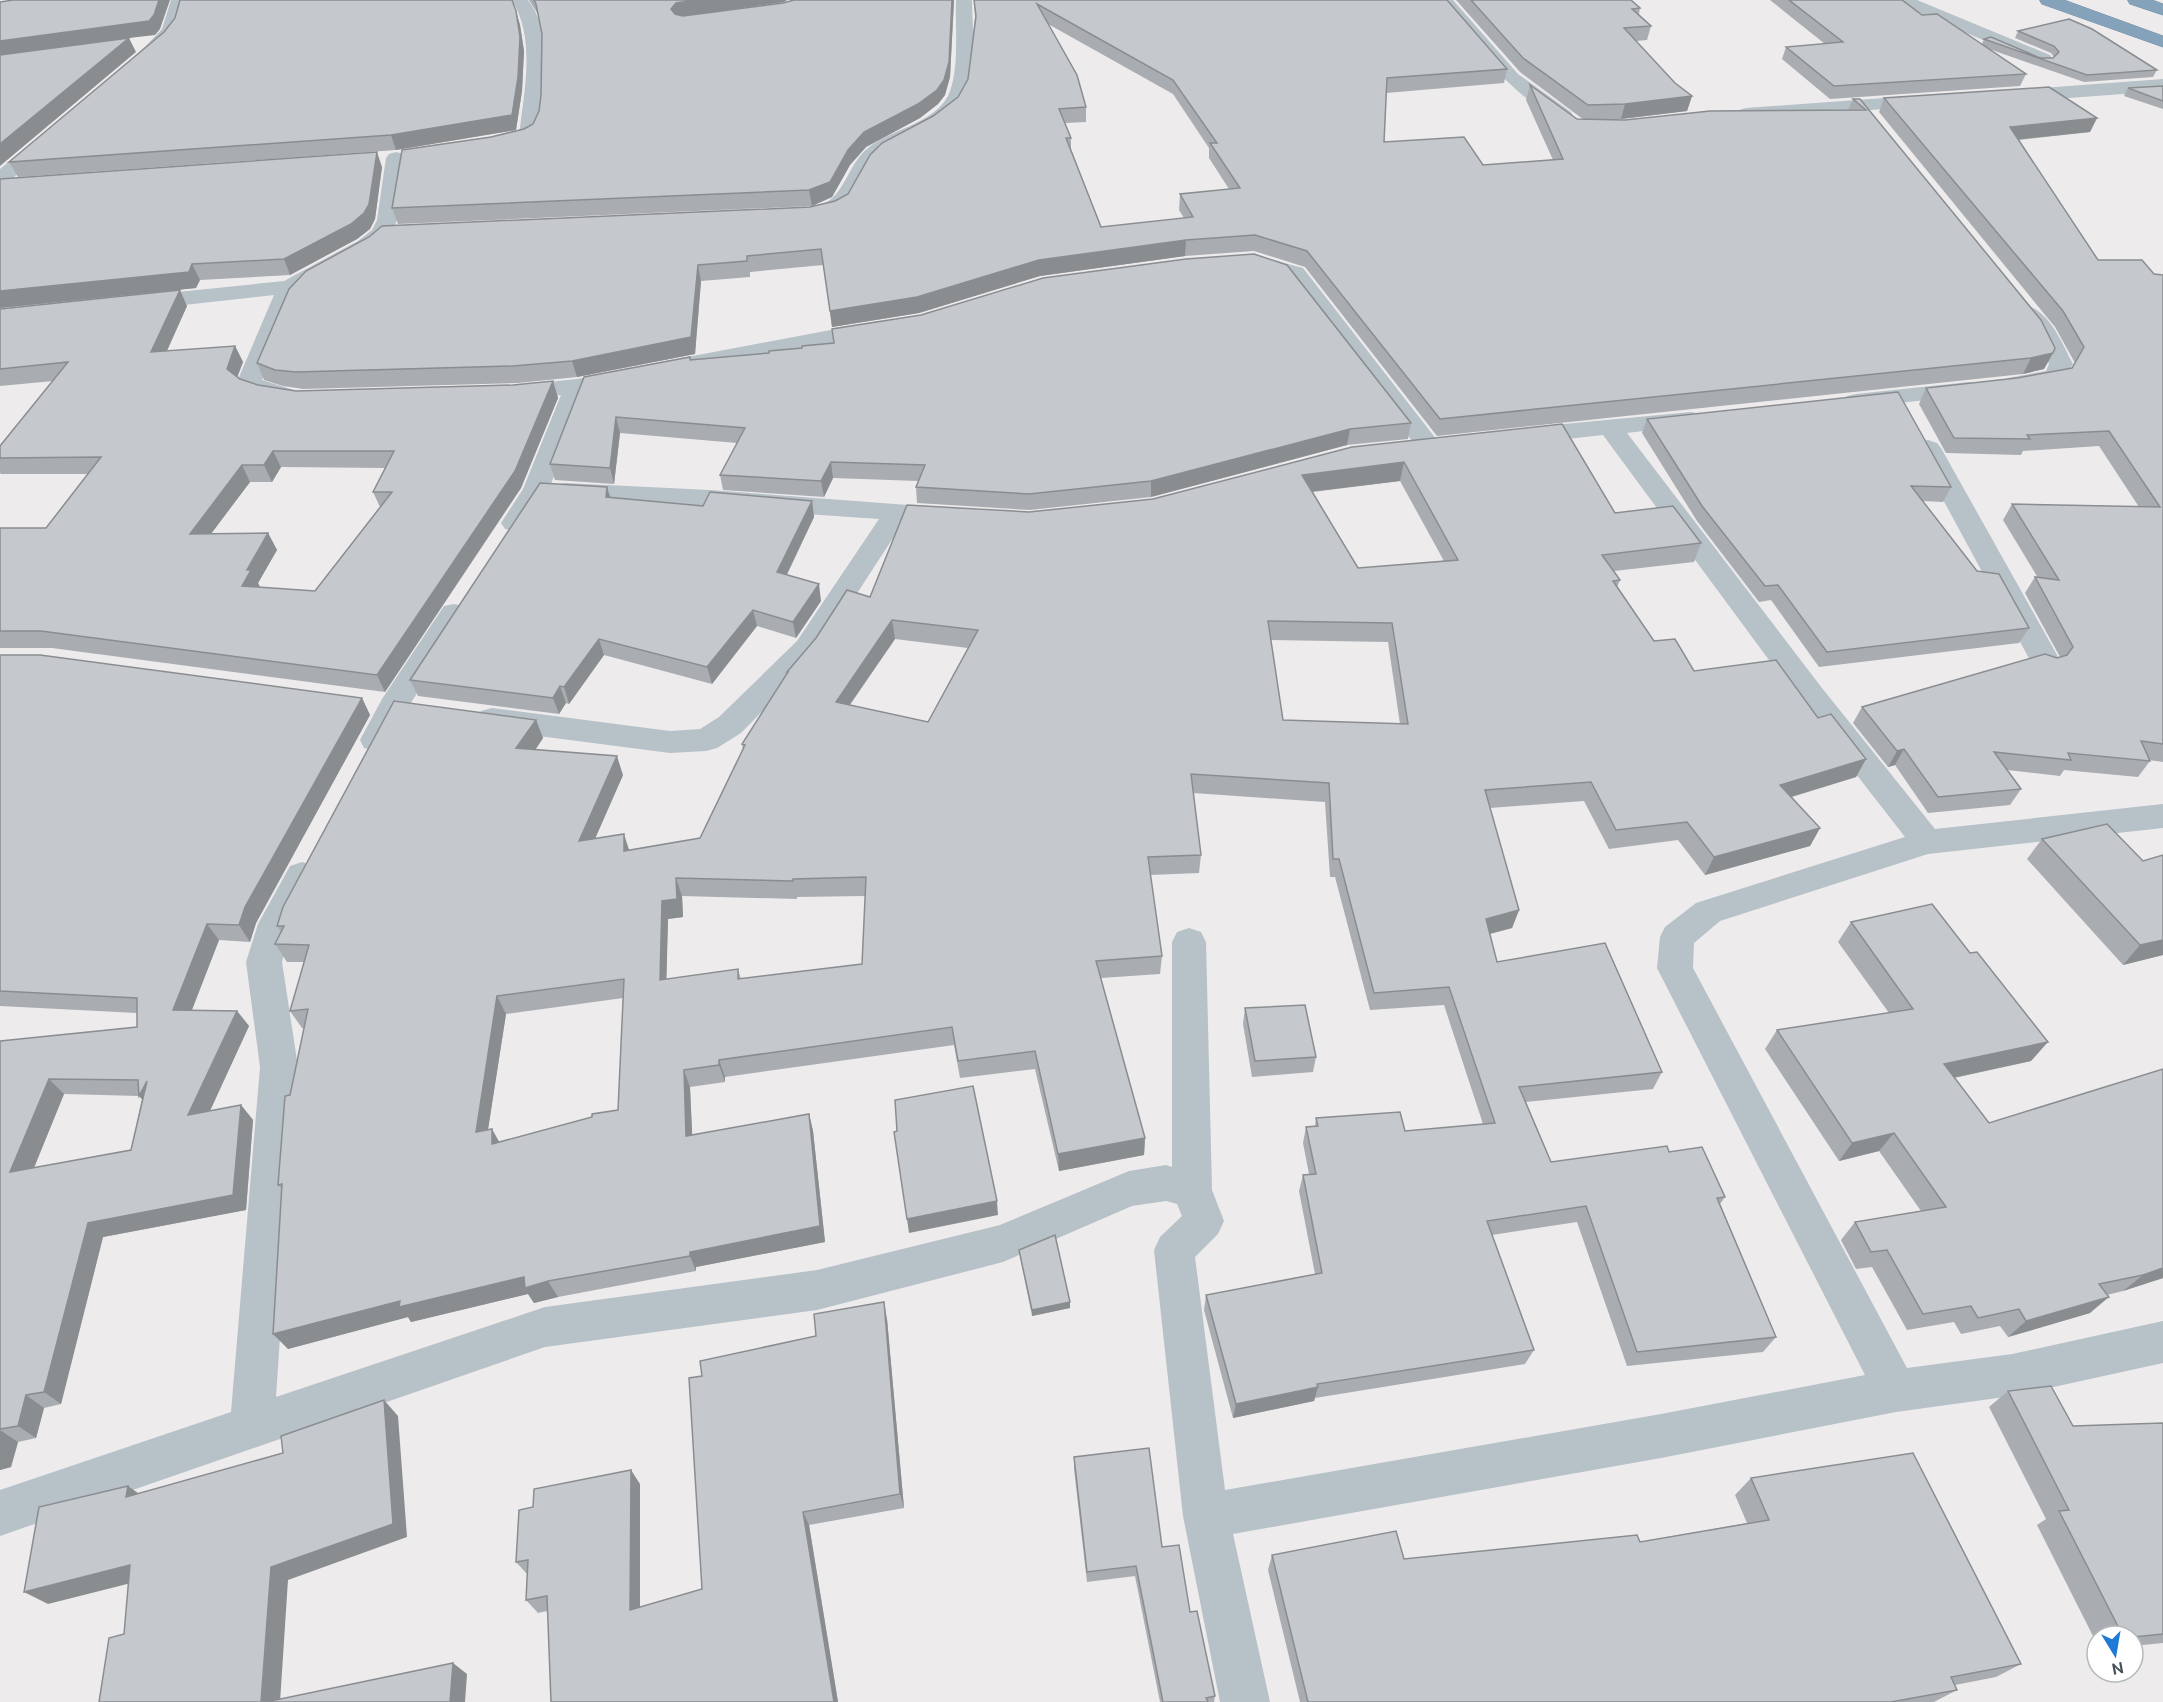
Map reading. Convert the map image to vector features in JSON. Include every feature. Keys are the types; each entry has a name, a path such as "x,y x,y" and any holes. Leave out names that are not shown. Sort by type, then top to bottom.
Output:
{"highway":[{"path":"2048,0 2163,42"},
{"path":"2136,0 2163,10"}],"street":[{"path":"133,68 170,31 179,0"},
{"path":"476,146 526,136 530,128 536,55 529,18 520,0"},
{"path":"791,215 829,210 842,203 861,168 875,152 926,125 950,106 958,93 965,30 964,0"},
{"path":"1445,0 1512,78 1580,128"},
{"path":"1903,0 2044,59"},
{"path":"138,45 162,41"},
{"path":"1992,97 2163,85"},
{"path":"1730,115 1944,100"},
{"path":"1860,105 1875,123"},
{"path":"0,179 62,128"},
{"path":"373,160 419,155"},
{"path":"116,305 289,287 366,246 381,233 387,220 396,158"},
{"path":"0,187 23,186"},
{"path":"381,233 405,232"},
{"path":"1231,262 1254,260 1295,273 1428,446"},
{"path":"289,287 248,384 278,395 315,398"},
{"path":"1830,404 1910,413 2055,376 2061,364 2045,333 2017,300"},
{"path":"482,393 577,386 902,324"},
{"path":"497,548 536,489 577,386"},
{"path":"1910,413 2046,662"},
{"path":"1496,439 1714,416"},
{"path":"1610,428 1811,695 1927,842"},
{"path":"536,489 710,498 974,517"},
{"path":"462,715 670,742 706,740 730,725 807,648 896,513"},
{"path":"359,768 381,704 471,588"},
{"path":"381,704 428,710"},
{"path":"1896,1391 1675,968 1677,937 1708,912 1927,842 2163,816"},
{"path":"252,1426 279,1067 264,962 275,924 314,851"},
{"path":"1189,942 1192,1190 1204,1221 1174,1250 1206,1516 1245,1702"},
{"path":"0,1513 545,1327 817,1290 1003,1243 1129,1189 1166,1183 1192,1190"},
{"path":"1206,1516 1661,1436 1896,1391 2012,1376 2163,1342"}],"building":[{"path":"13,0 159,0 154,15 149,21 0,41 0,2"},
{"path":"180,0 512,0 520,37 518,77 512,115 391,135 9,162 164,32 175,18"},
{"path":"534,0 697,0 676,3 671,9 675,14 683,16 794,0 952,0 949,62 944,80 937,90 918,104 864,132 848,150 830,182 809,190 392,208 402,150 491,137 524,129 533,124 539,111 541,95 542,34"},
{"path":"974,0 1447,0 1507,69 1387,78 1384,142 1464,137 1483,165 1563,159 1530,85 1577,119 1625,120 1710,111 1866,110 1853,99 1860,99 2041,320 2055,348 2053,353 2031,358 1440,419 1307,251 1255,235 1186,240 1039,260 917,297 830,311 821,249 747,256 747,261 698,265 691,337 572,361 513,366 296,372 275,370 257,363 289,289 306,271 369,237 382,226 810,207 835,201 848,194 870,155 882,143 933,116 958,97 968,79 976,16","holes":["1037,4 1173,80 1217,143 1210,143 1240,188 1180,194 1193,217 1101,227 1066,138 1071,138 1059,109 1086,107 1077,75"]},
{"path":"1471,0 1631,0 1640,8 1632,9 1651,26 1624,28 1675,83 1692,96 1625,104 1588,105 1523,58"},
{"path":"1789,0 1902,0 1922,15 1937,14 2026,74 1834,86 1786,47 1843,42"},
{"path":"2069,19 2092,29 2157,70 2087,75 1984,39 1991,37 2040,58 2053,58 2059,52 2054,46 2018,31"},
{"path":"129,38 0,144 0,55"},
{"path":"2163,86 2163,101 2128,88"},
{"path":"2049,87 2097,118 2010,127 2098,260 2142,260 2154,274 2163,275 2163,744 2141,741 2150,761 2068,753 2071,760 1994,752 2021,789 1938,797 1904,749 1897,751 1862,707 2045,654 2057,658 2067,655 2073,647 2035,577 2059,580 2012,504 2160,507 2109,431 2027,435 2030,439 1954,438 1926,388 2017,378 2072,368 2084,347 2063,311 1884,98"},
{"path":"377,152 369,204 364,213 351,224 284,259 192,264 189,272 0,291 0,179"},
{"path":"1254,254 1287,265 1411,423 1350,429 1151,481 1029,494 916,487 925,465 831,462 821,481 720,475 745,428 616,417 610,468 550,464 584,377 690,357 690,360 769,353 769,351 834,343 832,329 921,315 1043,278 1186,259"},
{"path":"180,290 151,352 235,346 227,369 240,379 258,385 296,391 513,385 553,381 515,471 377,675 41,631 0,631 0,528 46,528 101,457 0,458 0,446 68,362 0,369 0,309","holes":["273,451 394,451 373,492 392,492 315,591 242,586 251,570 247,570 268,533 190,534 242,465 264,465"]},
{"path":"1898,392 1951,487 1911,486 1977,571 1999,574 2029,628 1827,652 1778,585 1765,586 1702,506 1647,419"},
{"path":"1562,424 1615,513 1673,506 1701,543 1602,555 1620,580 1613,581 1654,641 1675,639 1694,671 1776,660 1818,718 1831,714 1866,759 1780,785 1820,828 1714,857 1687,822 1616,830 1591,782 1485,790 1519,910 1486,919 1497,962 1605,943 1662,1072 1519,1087 1551,1162 1667,1146 1669,1152 1702,1147 1725,1197 1717,1198 1776,1337 1637,1352 1586,1206 1487,1221 1534,1350 1317,1384 1318,1387 1236,1404 1206,1295 1322,1273 1303,1175 1316,1174 1306,1127 1318,1126 1316,1118 1400,1112 1405,1131 1495,1123 1449,987 1374,993 1339,859 1333,859 1329,783 1191,774 1201,855 1148,857 1162,956 1096,961 1145,1138 1058,1154 1035,1051 958,1061 952,1027 719,1060 719,1065 684,1070 686,1136 809,1114 820,1226 690,1252 690,1256 548,1281 525,1288 524,1277 399,1307 400,1301 273,1334 282,1184 278,1185 285,1096 290,1095 308,1009 290,1011 309,945 275,944 284,926 277,926 283,907 394,701 536,720 516,748 617,756 579,841 624,834 624,851 700,838 745,745 742,744 787,672 816,638 847,590 870,597 907,505 1029,512 1153,499 1352,447","holes":["1404,462 1458,560 1358,568 1302,475","892,620 978,630 928,722 836,702","1268,621 1392,623 1408,724 1283,720","866,877 862,964 738,979 738,969 660,980 662,901 677,899 676,878 793,881 793,879","624,979 618,1110 592,1114 592,1117 492,1144 492,1129 476,1132 497,996"]},
{"path":"540,483 607,487 606,497 703,506 710,492 812,501 777,572 819,584 793,622 753,610 707,667 599,639 564,687 560,686 553,698 410,680"},
{"path":"0,655 40,655 362,698 245,907 239,925 207,924 173,1010 237,1011 188,1115 241,1105 233,1195 88,1223 44,1392 26,1395 18,1426 0,1429 0,1041 137,1027 137,998 0,991","holes":["49,1079 138,1080 139,1096 147,1081 131,1150 10,1172"]},
{"path":"2107,824 2143,861 2163,855 2163,940 2140,945 2042,839"},
{"path":"1932,904 1970,953 1977,952 2048,1042 1944,1064 1989,1123 2163,1069 2163,1268 2143,1275 2099,1284 2109,1297 2026,1321 2019,1309 1978,1318 1971,1306 1923,1314 1887,1250 1871,1252 1855,1222 1946,1207 1894,1133 1852,1143 1777,1030 1913,1009 1851,922"},
{"path":"1305,1005 1316,1057 1255,1061 1245,1008"},
{"path":"973,1086 997,1201 907,1219 894,1132 897,1131 895,1100"},
{"path":"1055,1235 1070,1302 1032,1310 1019,1250"},
{"path":"884,1302 900,1494 803,1512 834,1702 551,1702 547,1596 526,1600 528,1560 516,1562 519,1510 533,1507 534,1489 631,1470 630,1610 702,1589 689,1378 702,1376 700,1361 816,1336 814,1314"},
{"path":"2051,1386 2073,1426 2163,1423 2163,1634 2145,1636 2145,1624 2117,1624 2059,1511 2069,1510 2008,1391"},
{"path":"384,1400 393,1524 271,1567 261,1702 99,1702 109,1638 124,1634 130,1565 24,1592 39,1507 128,1486 126,1497 283,1453 281,1436"},
{"path":"1149,1448 1162,1547 1179,1545 1190,1612 1197,1611 1215,1696 1206,1698 1208,1702 1163,1702 1136,1566 1087,1572 1074,1457"},
{"path":"1913,1453 2021,1664 1951,1677 1957,1690 1891,1702 1308,1702 1272,1555 1396,1531 1404,1559 1637,1535 1640,1542 1769,1520 1751,1478"},
{"path":"453,1663 450,1702 266,1702"}]}
